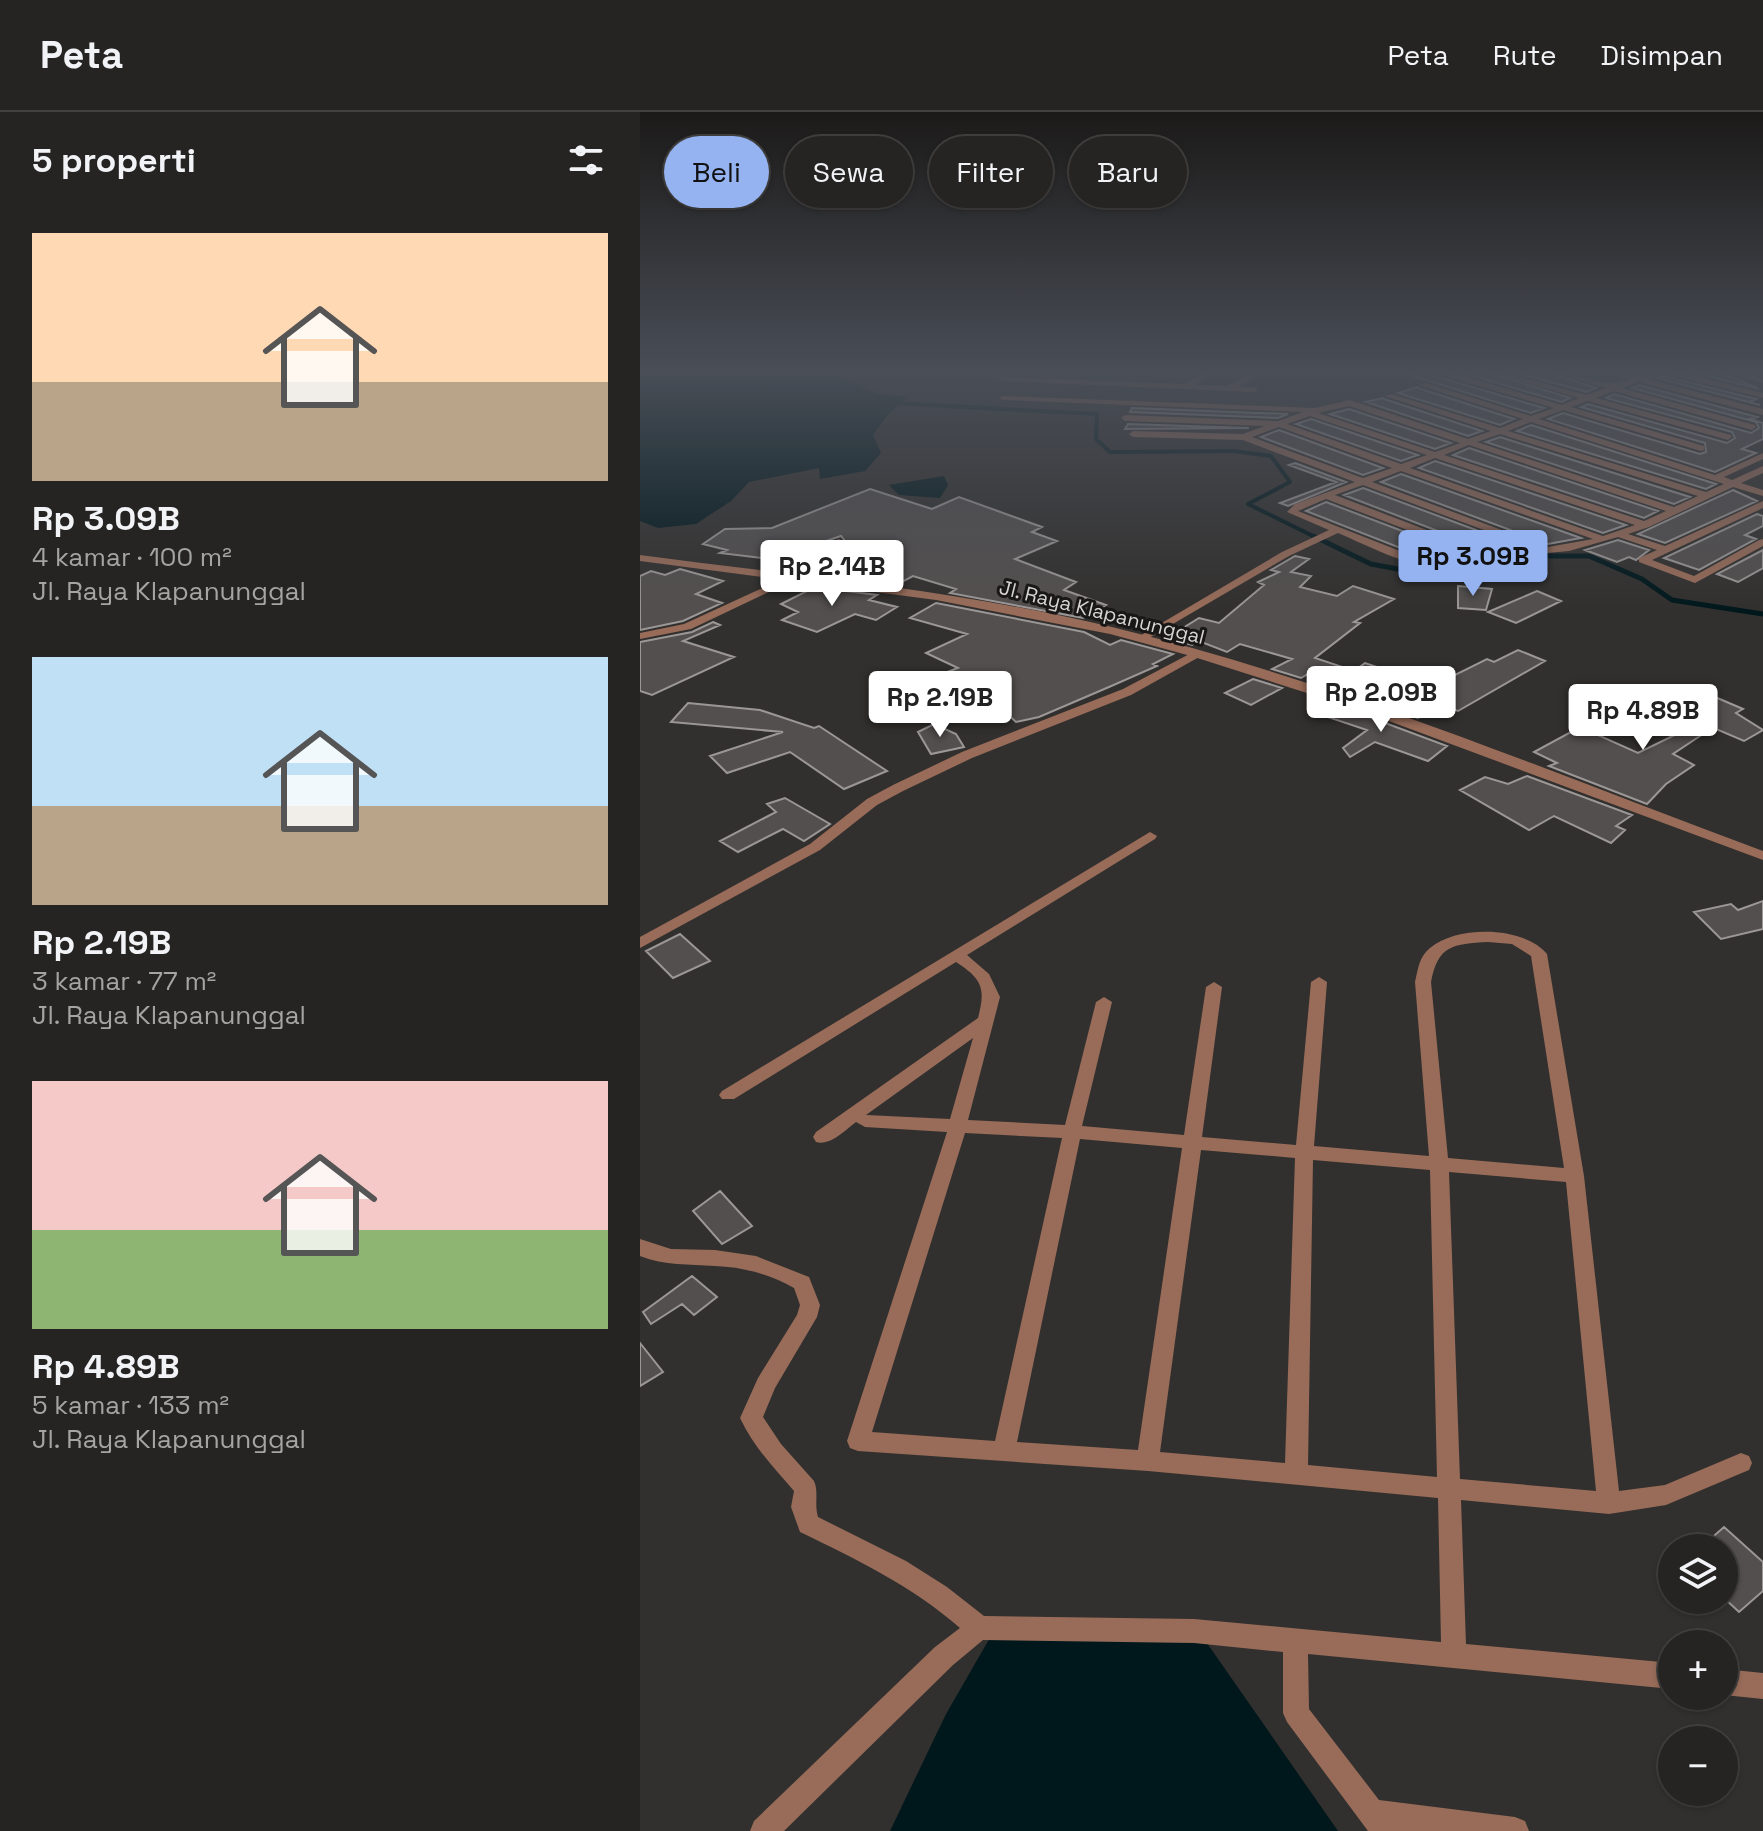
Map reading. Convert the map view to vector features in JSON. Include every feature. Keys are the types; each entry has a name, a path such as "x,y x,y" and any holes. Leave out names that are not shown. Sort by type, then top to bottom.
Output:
{"street":[{"path":"1280,450 1544,549"},
{"path":"1352,450 1603,539"},
{"path":"1424,450 1645,525"},
{"path":"1451,450 1298,506 1292,512 1331,532 1427,565 1462,563 1484,556 1544,549 1579,549 1645,525 1763,469"},
{"path":"1493,450 1675,511"},
{"path":"1561,450 1705,495"},
{"path":"1633,450 1719,476 1730,484 1763,493"},
{"path":"1670,462 1696,450"},
{"path":"1719,476 1763,456"},
{"path":"1328,496 1484,556"},
{"path":"1763,504 1643,560 1695,580 1763,542"},
{"path":"1142,639 1192,614 1298,545 1331,532"},
{"path":"1616,533 1665,549"},
{"name":"Jl. Raya Klapanunggal","path":"640,558 990,605 1142,639 1371,711 1763,856"},
{"path":"640,636 687,627 795,577"},
{"path":"640,943 815,847 872,802 898,788 967,755 1127,692 1197,654"},
{"path":"728,1095 1150,836"},
{"path":"1454,1653 1439,1165 1423,982 1427,959 1454,941 1502,938 1526,943 1539,954 1575,1176 1609,1503"},
{"path":"955,955 980,972 990,986 992,997 957,1128 858,1441 1148,1461 1447,1491 1609,1503 1666,1495 1741,1463"},
{"path":"1296,1474 1304,1153 1319,982"},
{"path":"1148,1461 1214,987"},
{"path":"1004,1453 1072,1132 1104,1002"},
{"path":"822,1137 985,1021"},
{"path":"865,1121 1072,1132 1575,1176"},
{"path":"640,1247 674,1258 725,1258 777,1269 802,1283 810,1305 807,1317 766,1384 751,1418 773,1451 806,1488 803,1507 808,1524 903,1569 941,1594 979,1628"},
{"path":"764,1831 944,1656 979,1628 1194,1631 1658,1675"},
{"path":"1295,1639 1296,1713 1378,1822 1515,1831"},
{"path":"1738,1683 1763,1686"}],"lane":[{"path":"770,575 817,549 839,541"}],"water":[{"path":"640,450 880,450 881,453 865,471 820,479 819,468 749,482 731,501 696,524 658,528 640,521"},
{"path":"944,476 948,485 940,498 899,495 889,485"},
{"path":"995,1629 1202,1636 1338,1831 890,1831 946,1714"}],"building":[{"path":"1296,450 1334,450 1383,468 1363,475"},
{"path":"1370,450 1404,450 1418,455 1401,461"},
{"path":"1464,450 1476,450 1658,511 1644,518 1453,455"},
{"path":"1511,450 1542,450 1690,497 1674,504"},
{"path":"1580,450 1610,450 1716,484 1706,489"},
{"path":"1646,450 1687,450 1700,454 1746,450 1756,453 1715,472"},
{"path":"1435,461 1626,525 1603,533 1419,468"},
{"path":"1295,463 1346,482 1288,506 1280,503 1336,482 1289,465"},
{"path":"1401,474 1581,538 1548,544 1381,482"},
{"path":"1363,488 1519,546 1487,550 1344,495"},
{"path":"870,489 932,509 959,497 1042,527 1032,532 1057,541 1015,559 1076,582 1064,590 1106,605 1083,618 950,593 956,589 913,576 896,585 835,576 840,574 800,564 843,544 845,541 841,536 814,545 786,561 720,553 727,550 703,544 725,529 772,528"},
{"path":"1733,490 1757,501 1665,543 1638,534"},
{"path":"1326,502 1468,556 1429,559 1424,557 1425,552 1418,555 1306,511"},
{"path":"1757,514 1763,516 1763,526 1745,535 1756,539 1699,570 1664,558"},
{"path":"1618,540 1649,550 1636,560 1629,557 1617,562 1585,550"},
{"path":"1763,550 1763,568 1738,582 1717,574"},
{"path":"1295,556 1309,559 1291,572 1311,576 1300,587 1337,596 1353,586 1394,599 1354,622 1360,623 1315,658 1354,671 1365,663 1392,672 1398,668 1441,682 1487,659 1494,662 1518,650 1545,661 1458,711 1441,705 1418,718 1344,692 1351,688 1308,674 1301,678 1272,669 1292,659 1240,644 1227,652 1199,641 1192,645 1167,638 1199,618 1219,623 1264,585 1258,582 1279,572 1271,570"},
{"path":"680,569 723,581 696,594 722,603 683,621 640,630 640,576 651,571 665,575"},
{"path":"1458,586 1492,589 1486,610 1458,608"},
{"path":"815,587 877,595 869,600 897,607 876,620 855,614 817,632 782,620 798,612 781,604"},
{"path":"1537,591 1561,601 1516,623 1488,612"},
{"path":"936,603 1084,632 1110,645 1121,640 1173,654 1153,664 1157,666 1109,687 1039,717 1016,722 976,685 967,689 942,674 958,668 926,653 967,634 910,618"},
{"path":"713,622 720,625 683,641 734,657 652,695 640,691 640,642 692,632"},
{"path":"1253,679 1282,688 1251,705 1225,693"},
{"path":"1715,697 1743,709 1736,713 1763,730 1744,741 1714,728 1700,736 1673,754 1694,765 1666,784 1647,804 1549,766 1557,763 1534,752 1580,727 1638,753 1681,732 1674,729 1681,725 1664,716 1689,704 1703,710"},
{"path":"688,703 760,710 814,728 819,726 887,771 844,789 790,752 727,773 710,756 783,732 671,722"},
{"path":"1328,703 1447,746 1428,761 1375,742 1350,757 1343,748 1367,730 1313,712"},
{"path":"934,724 956,734 964,747 931,754 918,732"},
{"path":"1527,776 1632,815 1616,826 1625,830 1611,843 1554,816 1529,830 1460,790 1485,777 1508,784"},
{"path":"785,798 830,824 804,841 783,829 738,852 720,841 776,812 767,804"},
{"path":"1763,901 1763,929 1721,939 1694,912 1731,904 1738,910"},
{"path":"680,934 710,961 673,978 646,951"},
{"path":"720,1191 752,1226 722,1244 693,1211"},
{"path":"692,1276 717,1297 694,1315 682,1304 651,1324 643,1312"},
{"path":"640,1343 663,1372 640,1386"},
{"path":"1724,1527 1732,1534 1716,1534"},
{"path":"1738,1540 1763,1562 1763,1591 1739,1612"}],"waterway":[{"path":"1108,450 1234,451 1271,456 1290,482 1248,504 1317,538"},
{"path":"1313,536 1371,564 1446,578 1542,556 1589,556 1642,579 1672,600 1763,614"}]}
